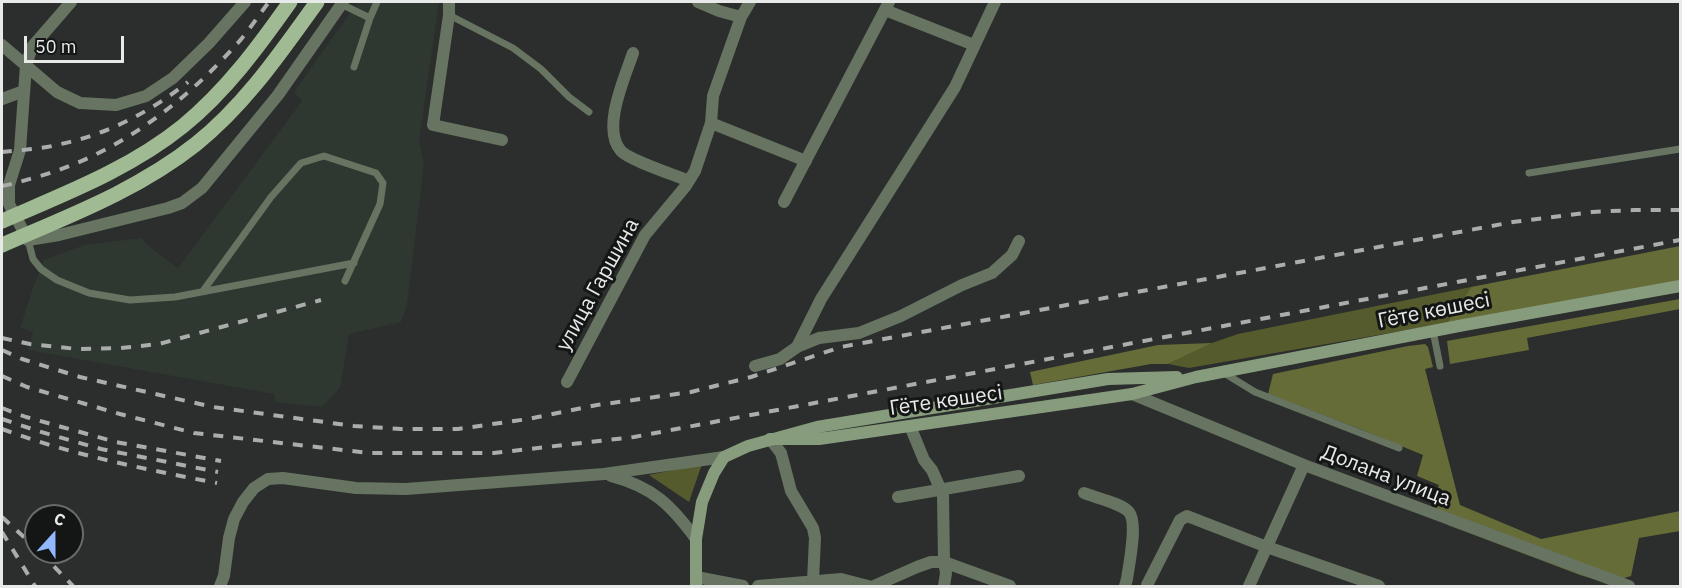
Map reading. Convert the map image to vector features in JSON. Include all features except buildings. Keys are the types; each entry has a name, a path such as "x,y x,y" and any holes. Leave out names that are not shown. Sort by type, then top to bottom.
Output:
{"main road":[{"path":"2,221 117,169 183,126 214,98 236,73 290,2"},
{"path":"2,245 128,189 196,144 230,113 260,79 318,2"},
{"name":"Гёте көшесі","path":"770,439 819,439 1132,394 1196,377 1680,286"},
{"name":"Гёте көшесі","path":"724,457 748,446 817,427 1107,379 1196,377"},
{"path":"696,582 696,539 702,502 714,473 724,457"}],"street":[{"path":"71,2 32,47 26,65 20,150 9,185 9,204 28,240 60,235 153,212 182,203 192,197 202,188 278,95 342,3"},
{"path":"2,45 57,92 80,103 116,105 146,96 174,78 245,2"},
{"path":"449,2 433,125 501,140"},
{"path":"698,2 741,17"},
{"name":"улица Гаршина","path":"567,382 645,235 695,171 711,123 713,96 741,17 750,2"},
{"path":"797,347 821,299 955,87 995,2"},
{"path":"784,202 887,6 974,45"},
{"path":"633,53 618,97 613,130 615,142 622,152 689,181"},
{"path":"2,99 24,91"},
{"path":"711,123 806,160"},
{"path":"755,366 780,359 797,347 819,338 859,333 901,316 992,273 1012,255 1019,242"},
{"name":"Долана улица","path":"1132,394 1304,465 1629,586"},
{"path":"910,426 924,460 932,470 943,495 946,573 944,586"},
{"path":"770,439 780,453 791,491 813,528 815,538 813,581"},
{"path":"220,586 224,576 234,519 254,488 268,479 283,478 356,489 406,489 604,474 724,457"},
{"path":"1249,586 1304,465"},
{"path":"604,474 629,481 651,492 677,513 696,539"},
{"path":"898,497 1019,476"},
{"path":"1084,494 1118,505 1129,513 1133,524 1126,583 1149,586 1180,520 1185,516 1379,586"},
{"path":"874,586 931,562 944,562 1010,586"},
{"path":"758,586 841,579 868,586"},
{"path":"696,582 744,586"}],"lane":[{"path":"354,68 370,18 378,2"},
{"path":"342,3 370,18"},
{"path":"449,15 513,48 541,69 569,97 589,112"},
{"path":"1529,173 1680,149"},
{"path":"203,291 271,197 301,163 324,156 376,173 383,183 380,204 345,281"},
{"path":"28,240 33,259 41,269 57,280 89,293 130,300 175,297 354,263"},
{"path":"1433,331 1440,366"},
{"path":"1222,372 1255,392 1400,448"}],"shaded area":[{"path":"358,2 439,2 419,141 424,165 407,305 401,322 349,334 340,388 322,407 275,402 274,394 28,350 33,332 20,328 44,260 84,245 142,238 146,244 178,268 302,101 294,92"}],"green space":[{"path":"1680,246 1680,281 1447,323 1471,287"},
{"path":"1471,287 1447,323 1189,368 1168,364 1209,344 1238,334"},
{"path":"1680,299 1680,309 1527,338 1529,350 1450,364 1447,341"},
{"path":"1212,343 1168,364 1151,364 1033,385 1030,372 1158,345"},
{"path":"1425,344 1428,347 1433,367 1425,369 1460,505 1541,539 1680,511 1680,531 1639,538 1631,576 1607,583 1580,575 1448,525 1434,509 1433,499 1439,485 1417,476 1423,455 1268,394 1273,374"},
{"path":"702,464 689,502 649,475"}],"railway":[{"path":"2,186 37,177 93,156 146,125 193,88 215,67 240,40 269,2"},
{"path":"2,152 54,146 112,128 159,103 188,82"},
{"path":"2,350 22,359 80,377 213,407 354,426 458,429 528,419 597,405 691,392 751,377 841,347 1513,222 1592,212 1680,210"},
{"path":"2,376 27,387 194,433 369,453 494,453 634,437 1680,240"},
{"path":"2,338 30,344 77,349 159,344 321,300"},
{"path":"2,408 116,442 221,461"},
{"path":"2,419 101,449 218,472"},
{"path":"2,429 82,454 217,483"},
{"path":"2,517 24,537"},
{"path":"2,532 35,586"},
{"path":"52,564 73,586"}]}
